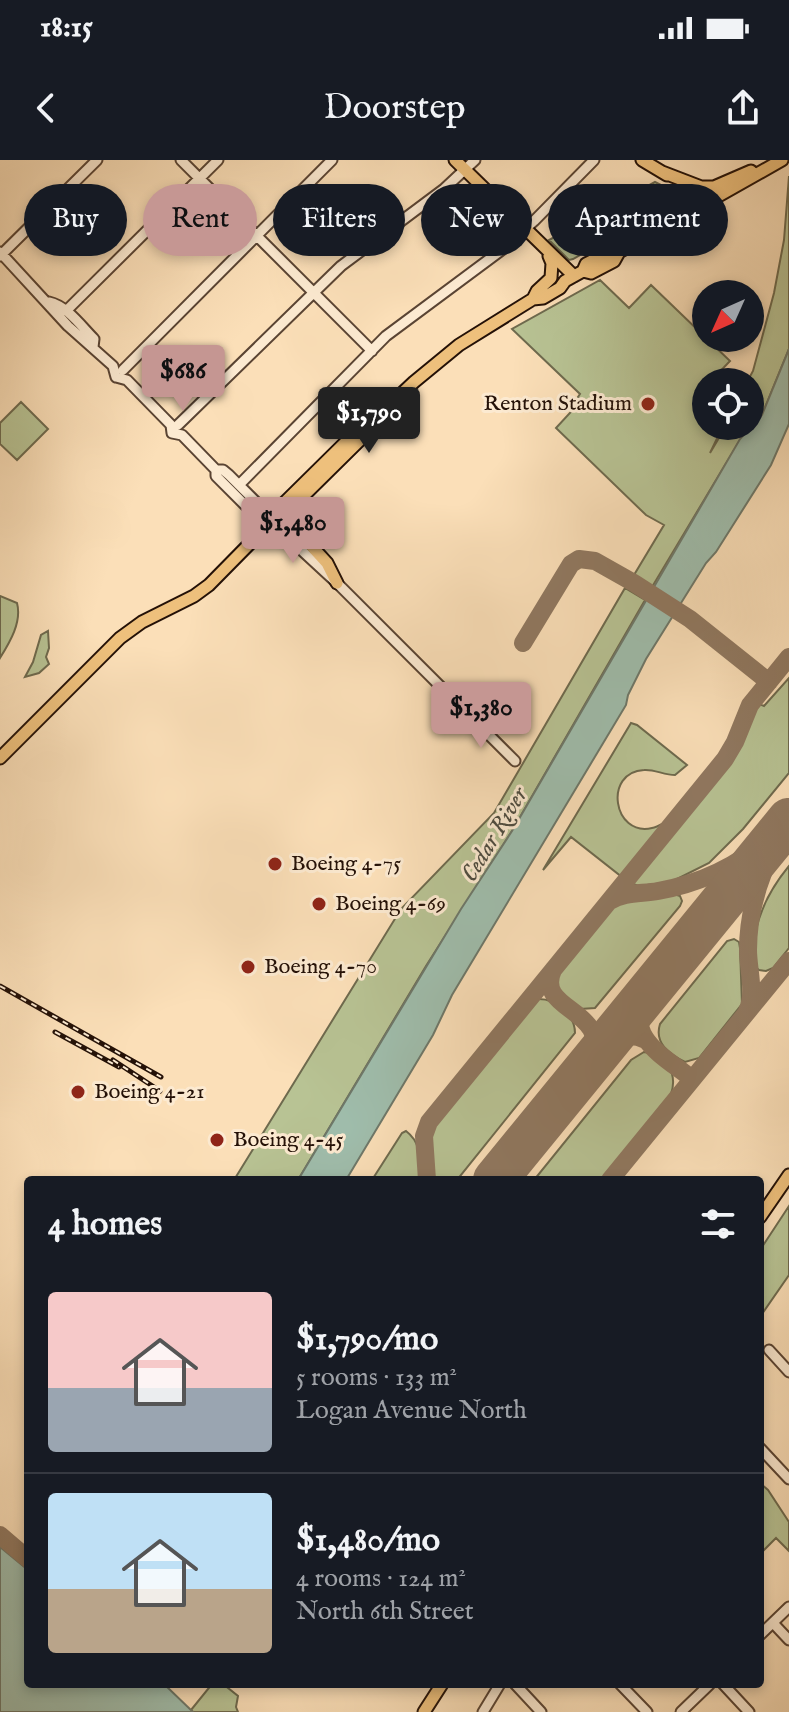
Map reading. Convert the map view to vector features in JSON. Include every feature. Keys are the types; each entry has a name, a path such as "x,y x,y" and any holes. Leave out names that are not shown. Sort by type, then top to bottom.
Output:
{"main road":[{"path":"455,160 479,184"},
{"path":"642,160 682,184"},
{"path":"662,172 701,187 714,187 780,160"},
{"path":"728,191 780,160"},
{"path":"532,236 574,276"},
{"path":"535,295 551,278 552,263 547,251"},
{"path":"0,758 127,632 206,588 271,522 276,511 355,433 362,431 435,363 555,280 591,273 614,261 617,256"},
{"path":"271,522 282,517 362,438 362,431"},
{"path":"303,496 293,521 294,527 327,563 337,583"},
{"path":"764,1211 789,1175"},
{"path":"424,1712 439,1688"}],"street":[{"path":"97,160 1,255 49,302 85,344 110,357 120,373 132,378 134,387 155,409 165,412 175,429 192,438 192,445 216,470 216,476 258,518 271,522"},
{"path":"181,160 205,184"},
{"path":"66,311 218,160"},
{"path":"332,160 257,236 372,351"},
{"path":"175,429 313,291 363,248 444,189 475,160"},
{"path":"532,222 594,160"},
{"path":"120,373 237,256"},
{"path":"239,485 398,326 493,256"},
{"path":"49,302 59,304 94,339 96,350"},
{"path":"216,470 223,470 239,485 265,511 271,522 337,583 515,761"},
{"path":"769,1350 789,1372"},
{"path":"764,1452 789,1479"},
{"path":"764,1631 789,1607"},
{"path":"773,1623 789,1640"},
{"path":"483,1712 498,1688"},
{"path":"519,1688 541,1712"},
{"path":"624,1688 647,1712"},
{"path":"681,1712 706,1688"},
{"path":"727,1688 749,1712"}],"green space":[{"name":"Renton Stadium","path":"789,176 789,349 764,410 764,368 754,368 758,352 764,352 764,330 784,240"},
{"name":"Renton Stadium","path":"600,280 629,308 651,285 692,324 692,352 721,352 730,361 723,368 692,368 692,440 716,440 710,453 718,440 740,440 652,587 634,575 664,525 646,515 556,428 581,401 578,397 580,394 512,329"},
{"path":"21,402 48,429 17,460 0,444 0,423"},
{"path":"625,588 645,600 512,831 426,966 300,1176 236,1176 401,909 494,813"},
{"path":"0,596 17,603 18,617 0,658"},
{"path":"48,631 46,657 49,664 39,673 25,677 41,635"},
{"path":"789,678 789,773 743,829 709,863 671,882 633,884 635,877 725,768 759,704 764,706"},
{"path":"631,723 687,765 675,775 648,770 631,773 622,781 618,792 622,814 629,823 639,828 654,827 668,821 622,877 571,837 543,870"},
{"path":"789,866 789,948 773,968 759,970 754,966 753,952 757,925 773,888"},
{"path":"674,894 680,896 680,906 595,1008 580,1009 561,993 557,979 561,969 577,945 612,905 621,900"},
{"path":"734,939 739,942 740,948 742,1004 699,1058 685,1062 664,1047 659,1037 660,1024 727,941"},
{"path":"537,999 551,1001 568,1014 575,1033 460,1176 434,1176 430,1130"},
{"path":"644,1052 664,1061 673,1079 671,1094 604,1176 537,1176 631,1060"},
{"path":"406,1131 418,1147 419,1176 375,1176"},
{"path":"789,1206 789,1275 764,1311 764,1244"},
{"path":"764,1486 789,1522 789,1551 776,1538 764,1550"},
{"path":"209,1688 228,1688 238,1696 238,1712 191,1710"}],"shaded area":[{"path":"789,349 789,424 771,465 646,659 626,705 452,995 433,1035 348,1176 300,1176 461,909 512,831 739,440 764,440 764,410"},
{"path":"0,1547 24,1567 24,1688 168,1688 193,1712 0,1712"}],"pier":[{"path":"649,585 684,606 676,618 642,598"}],"taxiway":[{"path":"523,643 571,564 579,559 595,561 690,619 769,682"},
{"path":"427,1176 424,1136 429,1122 725,759 750,705 789,657"},
{"path":"747,1011 751,989 748,950 751,916 765,867 789,821"},
{"path":"610,901 707,877 752,852 778,830"},
{"path":"613,1176 789,961"},
{"path":"553,970 550,984 554,994 592,1030 595,1044 592,1061"},
{"path":"645,997 640,1011 643,1035 659,1054 692,1079"},
{"path":"604,1046 624,1037 646,1040"},
{"path":"0,1535 24,1556"}],"runway":[{"path":"498,1176 789,820"}],"railway":[{"path":"0,986 161,1077"},
{"path":"55,1032 119,1067"},
{"path":"113,1060 160,1091"}],"place":[{"name":"Renton Stadium","path":"648,404"},
{"name":"Boeing 4-75","path":"275,864"},
{"name":"Boeing 4-69","path":"319,904"},
{"name":"Boeing 4-70","path":"248,967"},
{"name":"Boeing 4-21","path":"78,1092"},
{"name":"Boeing 4-45","path":"217,1140"}],"water label":[{"name":"Cedar River","path":"495,835"}]}
